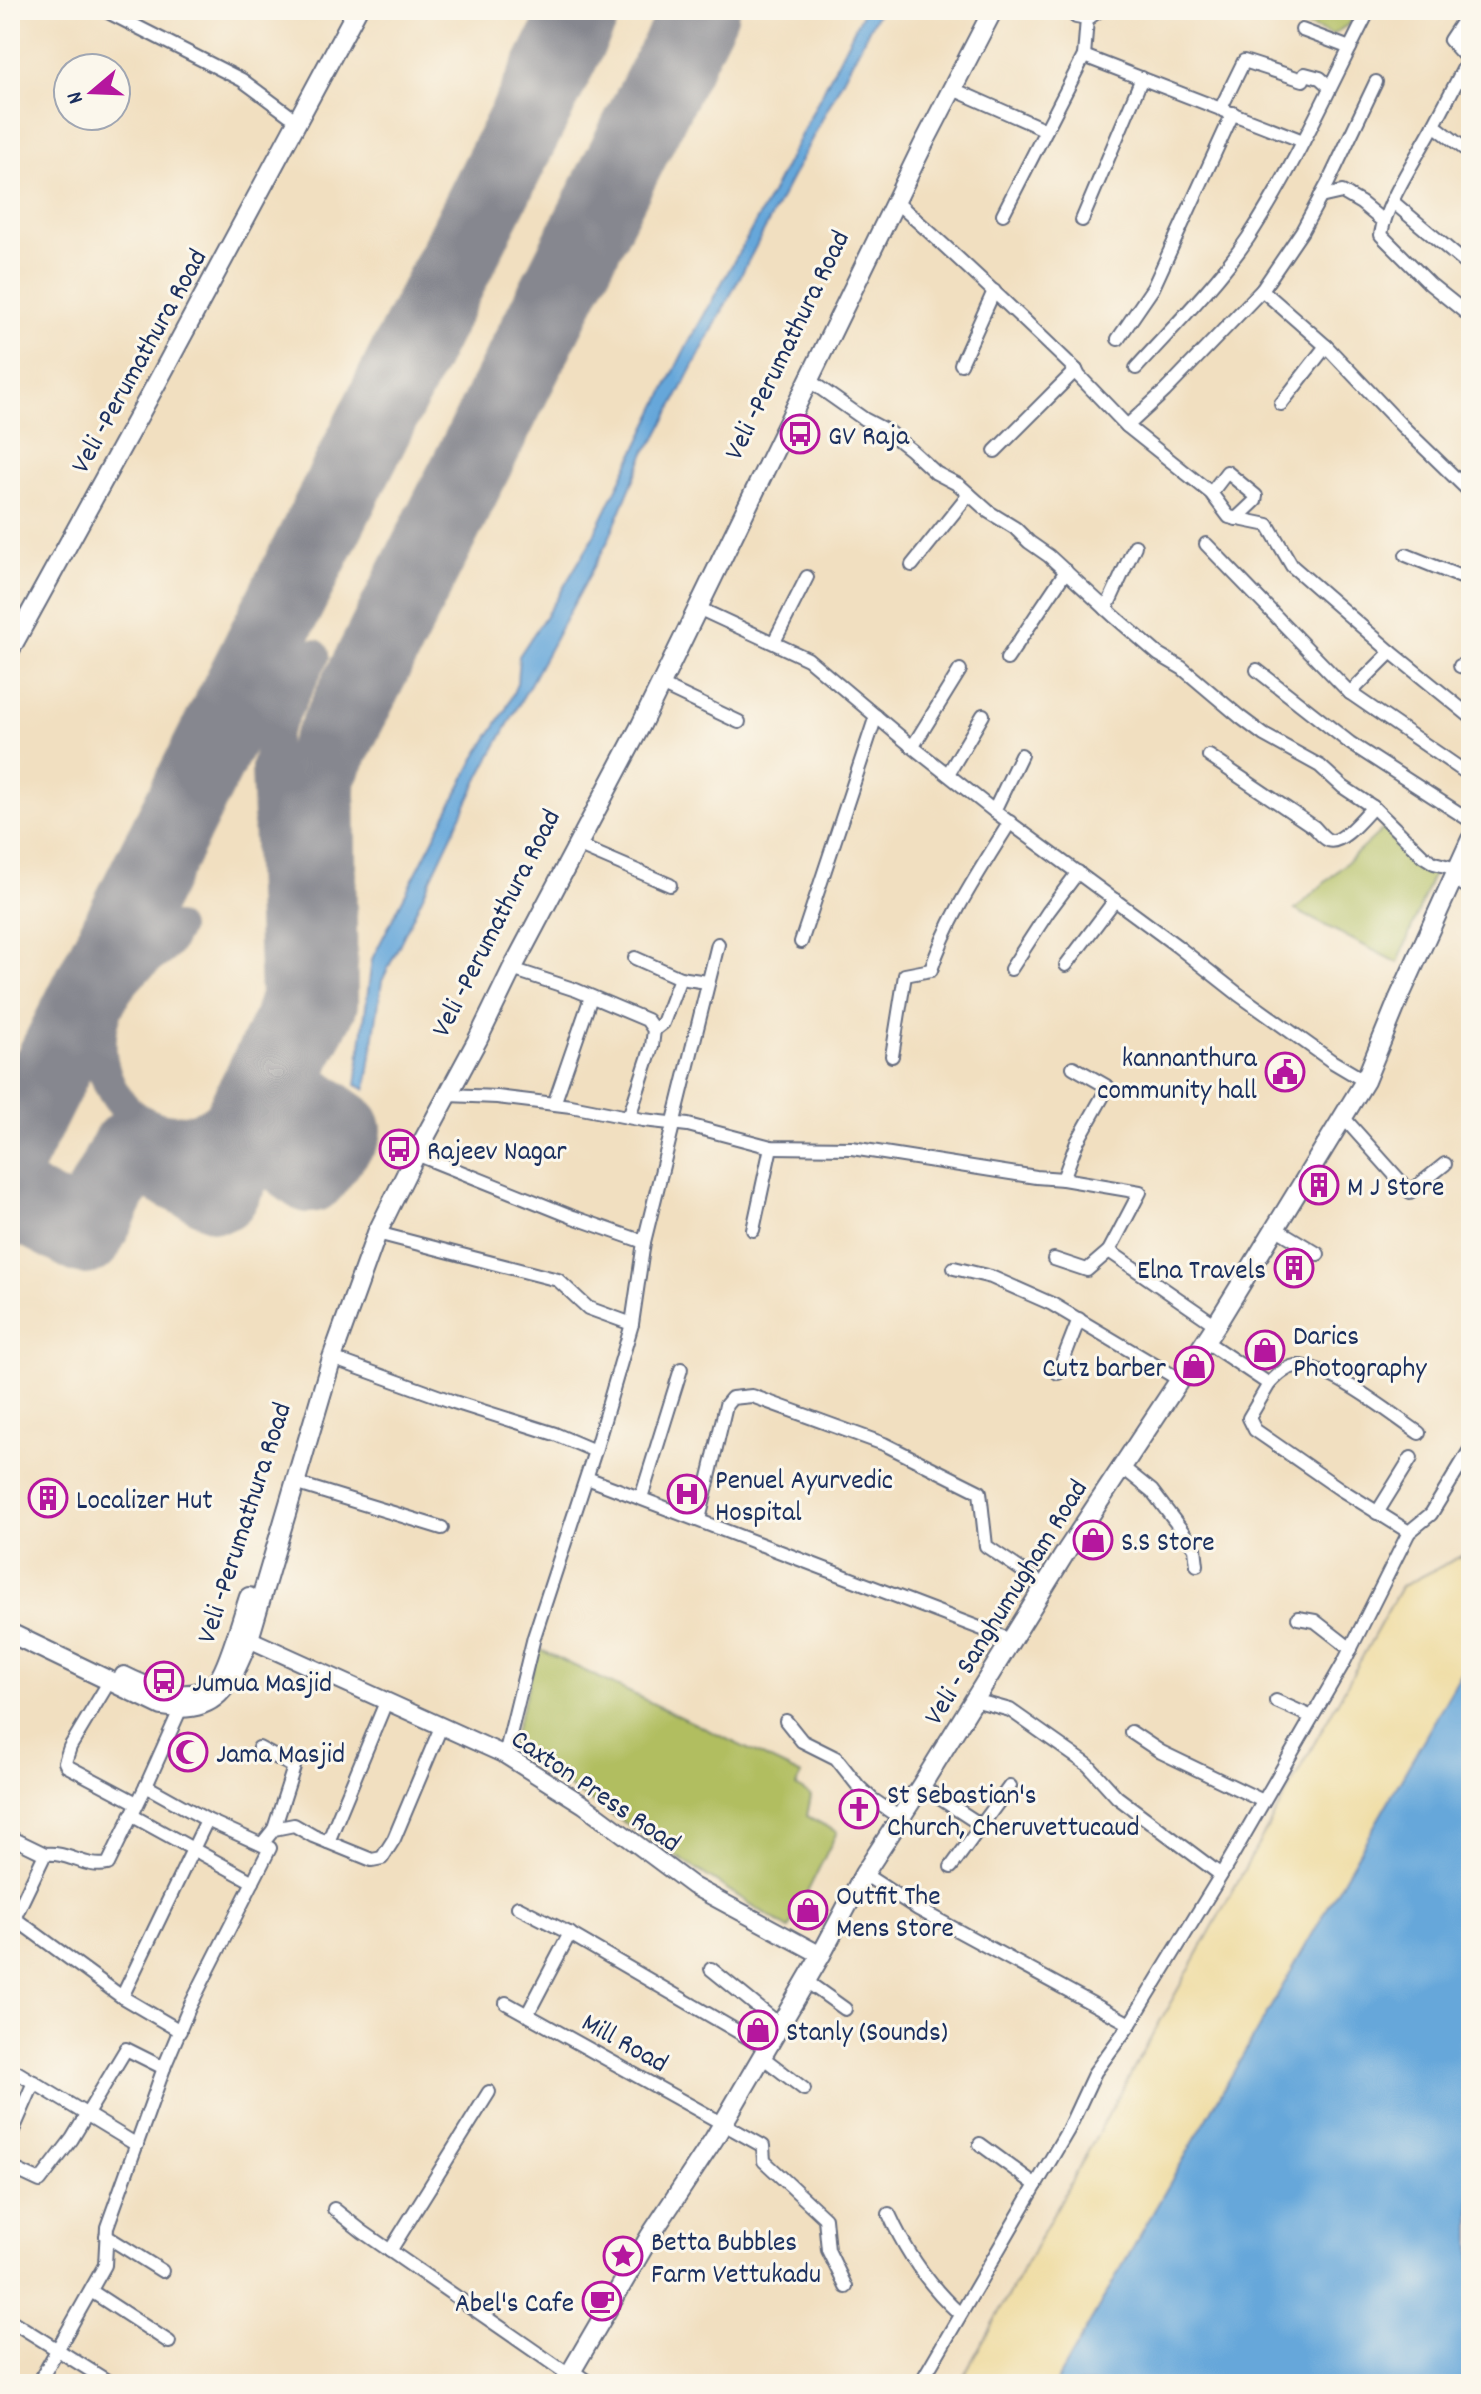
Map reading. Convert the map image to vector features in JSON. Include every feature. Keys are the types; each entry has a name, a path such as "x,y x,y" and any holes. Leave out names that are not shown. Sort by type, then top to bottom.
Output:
{"main road":[{"path":"10,629 343,10"},
{"name":"Veli -Perumathura Road","path":"10,650 357,10"},
{"name":"Veli -Perumathura Road","path":"10,1620 132,1680 161,1690 180,1695 205,1691 220,1679 272,1530 334,1319 366,1233 696,593 840,293 982,10"},
{"path":"10,1633 109,1682 162,1706 180,1710 201,1706 217,1696 233,1677 249,1639 332,1358 377,1233 661,685 993,10"},
{"name":"Veli - Sanghumugham Road","path":"568,2376 650,2236 714,2139 821,1955 864,1874 1045,1586 1216,1325 1365,1081 1471,839"}],"street":[{"path":"104,10 242,80 289,115"},
{"path":"1067,10 1076,17 1087,19 1100,10"},
{"path":"1136,368 1226,268 1249,236 1303,141 1369,10"},
{"path":"1470,10 1450,40 1470,61 1393,202 1381,235 1430,284 1471,317"},
{"path":"1003,214 1084,56 1087,19"},
{"path":"1302,30 1350,48"},
{"path":"1084,56 1303,141"},
{"path":"1118,339 1153,288 1227,110 1244,61 1303,80 1305,74 1320,78 1330,87"},
{"path":"1082,220 1142,78"},
{"path":"1127,426 1218,338 1262,290 1302,231 1376,82"},
{"path":"953,89 1046,130"},
{"path":"1434,125 1471,154"},
{"path":"1320,197 1342,192 1384,222"},
{"path":"896,202 1076,370 1127,426 1211,493 1229,517 1268,525 1292,566 1471,717"},
{"path":"1393,202 1471,268"},
{"path":"1262,290 1326,346 1402,426 1469,488"},
{"path":"961,364 994,291"},
{"path":"1281,404 1326,346"},
{"path":"995,451 1076,370"},
{"path":"810,381 887,431 936,473 959,485 989,512 1015,528 1158,654 1182,668 1264,735 1320,766 1343,787 1373,807 1423,856 1456,873 1471,890"},
{"path":"1211,493 1227,472 1256,496 1255,501 1236,519"},
{"path":"912,565 969,494"},
{"path":"1206,544 1350,693 1471,776"},
{"path":"1106,609 1135,546"},
{"path":"1406,555 1471,581"},
{"path":"1007,659 1066,571"},
{"path":"774,642 807,577"},
{"path":"698,608 808,659 994,811 1238,994 1333,1062 1365,1081"},
{"path":"1350,693 1391,652"},
{"path":"913,746 960,670"},
{"path":"1257,670 1350,743 1471,821"},
{"path":"661,685 739,722"},
{"path":"948,774 983,715"},
{"path":"801,942 876,716"},
{"path":"994,811 1021,755"},
{"path":"1209,756 1314,827 1327,840 1334,841 1344,836 1373,807"},
{"path":"892,1056 905,975 931,970 974,880 1010,822"},
{"path":"577,845 670,885"},
{"path":"1011,969 1078,872"},
{"path":"1066,965 1115,900"},
{"path":"505,1755 534,1637 587,1478 632,1324 644,1242 718,944"},
{"path":"635,958 680,978 707,982"},
{"path":"512,969 647,1020 654,1030 652,1046 629,1117"},
{"path":"654,1030 663,1023 680,978"},
{"path":"554,1104 591,997"},
{"path":"1063,1179 1077,1142 1108,1087 1073,1067"},
{"path":"448,1095 554,1104 719,1132 771,1147 852,1148 1140,1192 1109,1251 1087,1270 1054,1259"},
{"path":"1343,1117 1410,1192 1445,1164"},
{"path":"753,1230 771,1147"},
{"path":"416,1154 644,1242"},
{"path":"1275,1228 1318,1254"},
{"path":"377,1233 558,1280 588,1308 632,1324"},
{"path":"1109,1251 1216,1325"},
{"path":"954,1268 991,1277 1052,1304 1180,1380"},
{"path":"1058,1373 1079,1319"},
{"path":"1205,1341 1269,1384"},
{"path":"332,1358 555,1434 595,1451"},
{"path":"1409,1532 1255,1430 1249,1418 1269,1384 1295,1366 1314,1368 1335,1377 1419,1433"},
{"path":"641,1498 681,1369"},
{"path":"699,1520 726,1405 732,1398 752,1396 884,1444 980,1492 986,1546 1045,1586"},
{"path":"920,2384 1068,2130 1095,2072 1130,2024 1312,1717 1351,1649 1409,1532 1431,1514 1471,1448"},
{"path":"1377,1513 1411,1458"},
{"path":"1122,1467 1152,1491 1195,1548 1197,1565"},
{"path":"587,1478 1011,1640"},
{"path":"295,1483 442,1528"},
{"path":"1298,1618 1315,1621 1351,1649"},
{"name":"Caxton Press Road","path":"249,1639 505,1755 584,1805 693,1886 821,1955"},
{"path":"109,1682 70,1747 65,1762 67,1766 253,1882"},
{"path":"974,1700 1010,1710 1088,1765 1117,1797 1221,1875"},
{"path":"1276,1701 1312,1717"},
{"path":"328,1842 386,1702"},
{"path":"10,1837 45,1854 62,1855 99,1866 108,1864 180,1710"},
{"path":"786,1721 802,1741 836,1758 859,1787 900,1818"},
{"path":"274,1829 294,1825 372,1860 382,1858 394,1839 441,1727"},
{"path":"1131,1732 1161,1752 1263,1801"},
{"path":"259,1748 294,1767 274,1829 262,1844 270,1848"},
{"path":"146,1786 207,1820 270,1848"},
{"path":"921,1786 981,1825"},
{"path":"951,1867 1010,1786"},
{"path":"122,1997 207,1820"},
{"path":"38,2384 105,2265 107,2227 164,2068 270,1848"},
{"path":"45,1854 12,1922 122,1997 180,2031"},
{"path":"864,1874 918,1909 1130,2024"},
{"path":"518,1907 570,1933 764,2052 804,2089"},
{"path":"527,2015 570,1933"},
{"path":"711,1969 780,2025"},
{"path":"806,1981 845,2009"},
{"name":"Mill Road","path":"506,2003 763,2146 764,2161 825,2218 828,2250 846,2287"},
{"path":"10,2167 40,2181 72,2139 126,2049 164,2068"},
{"path":"10,2068 137,2145"},
{"path":"10,2137 34,2082"},
{"path":"390,2251 489,2092"},
{"path":"980,2144 1036,2185"},
{"path":"334,2209 568,2376 591,2384"},
{"path":"889,2214 922,2273 960,2314"},
{"path":"106,2236 162,2271"},
{"path":"91,2291 169,2342"},
{"path":"10,2320 112,2384"}],"green space":[{"path":"1268,10 1359,10 1349,24 1332,35"},
{"path":"1383,829 1433,874 1398,963 1295,910"},
{"path":"539,1649 802,1775 796,1786 811,1796 807,1816 837,1832 789,1929 510,1749"}],"sand":[{"path":"1471,1551 1471,1657 1055,2384 959,2384 1401,1587"}],"water":[{"path":"864,10 879,10 656,438 646,450 608,541 481,774 382,981 366,1089 356,1085 372,959 474,760 506,709 517,684 519,656 590,543 683,353 769,198"},
{"path":"1471,1657 1471,2384 1055,2384"}],"taxiway":[{"path":"175,929 166,945 133,972 111,1001 104,1018 101,1057 113,1092 124,1107 155,1126 181,1130 205,1125 220,1114 269,1018 276,995 267,767 275,731 314,655"}],"runway":[{"path":"10,1151 582,10"},
{"path":"10,1197 85,1236 129,1149 220,1193 253,1131 310,1174 343,1130 277,1083 319,1002 316,776 700,10"}],"place":[{"name":"GV Raja","path":"800,434"},
{"name":"kannanthura community hall","path":"1285,1072"},
{"name":"Rajeev Nagar","path":"399,1149"},
{"name":"M J Store","path":"1319,1185"},
{"name":"Elna Travels","path":"1294,1268"},
{"name":"Darics Photography","path":"1265,1350"},
{"name":"Cutz barber","path":"1194,1366"},
{"name":"Penuel Ayurvedic Hospital","path":"687,1494"},
{"name":"Localizer Hut","path":"48,1498"},
{"name":"S.S Store","path":"1093,1540"},
{"name":"Jumua Masjid","path":"164,1681"},
{"name":"Jama Masjid","path":"188,1752"},
{"name":"St Sebastian's Church, Cheruvettucaud","path":"859,1809"},
{"name":"Outfit The Mens Store","path":"808,1910"},
{"name":"Stanly (Sounds)","path":"758,2030"},
{"name":"Betta Bubbles Farm Vettukadu","path":"623,2256"},
{"name":"Abel's Cafe","path":"602,2301"}]}
